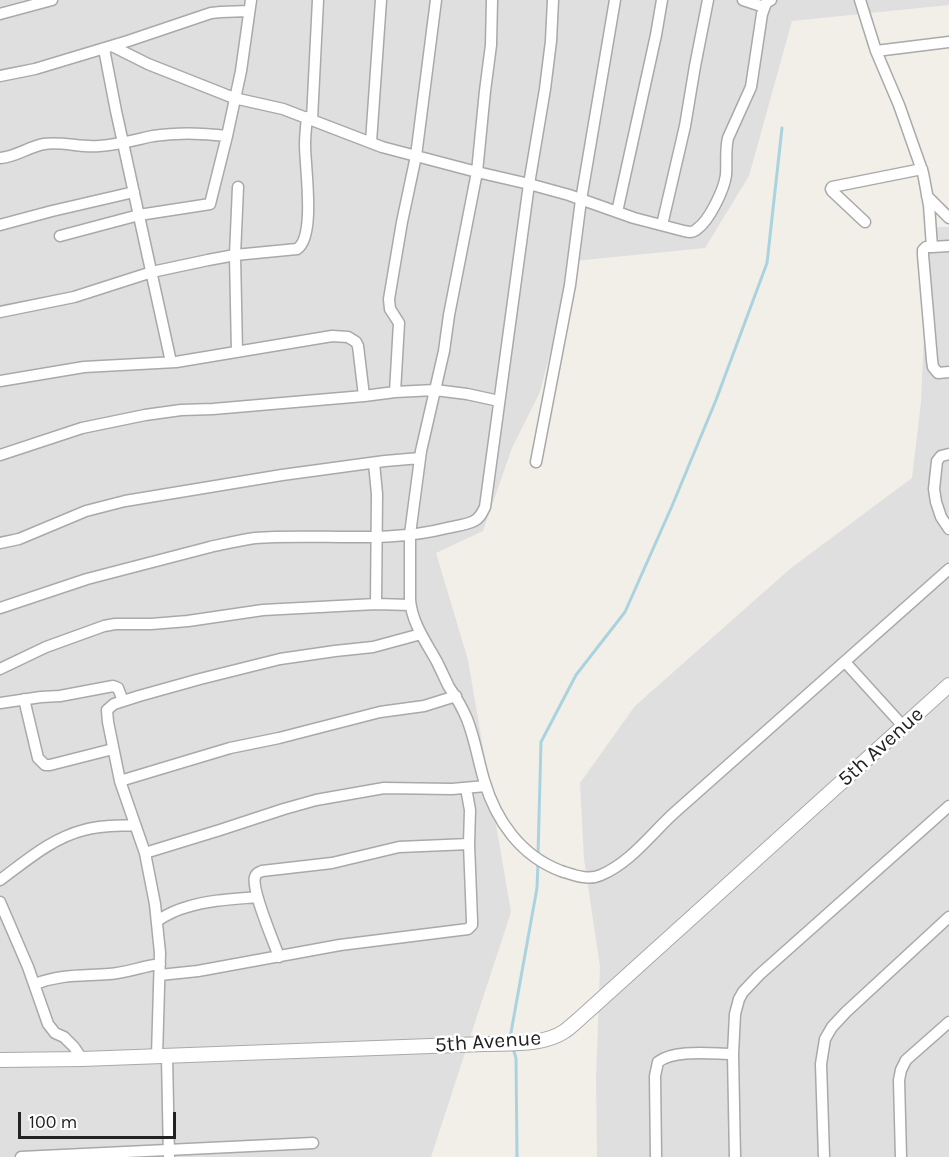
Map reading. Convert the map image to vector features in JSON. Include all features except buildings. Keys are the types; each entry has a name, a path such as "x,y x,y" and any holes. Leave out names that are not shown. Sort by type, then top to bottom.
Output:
{"street":[{"path":"0,14 52,0"},
{"path":"0,312 74,297 152,272 235,255 297,249 302,246 307,232 305,146 318,0"},
{"path":"371,142 381,0"},
{"path":"395,392 399,323 390,309 389,300 416,156 436,0"},
{"path":"492,0 491,45 477,172 444,351 420,458 410,534 410,605 421,634 467,718 486,786 503,824 513,837 546,866 578,876 595,878 625,861 674,813 949,569"},
{"path":"0,608 87,579 253,538 410,534 473,522 482,513 485,507 529,184 545,89 553,0"},
{"path":"536,462 570,285 581,200 615,0"},
{"path":"617,213 652,57 662,0"},
{"path":"662,225 685,126 708,0"},
{"path":"108,47 234,98 284,109 348,135 416,156 529,184 617,213 684,231 695,231 704,222 719,195 725,176 728,138 751,87 767,4 743,0"},
{"path":"860,0 876,51 899,105 922,169 929,205 932,247"},
{"path":"0,76 34,69 108,47 211,13 250,6 241,71 210,204 139,215 60,236"},
{"path":"876,51 949,42"},
{"path":"108,47 123,143 171,362"},
{"path":"0,158 16,155 43,144 90,147 155,136 200,132 227,136"},
{"path":"865,222 832,191 832,187 922,169"},
{"path":"237,352 235,255 238,187"},
{"path":"0,225 134,192"},
{"path":"927,196 949,218"},
{"path":"949,246 926,247 923,250 933,367 938,373 949,372"},
{"path":"0,381 84,367 171,362 332,336 348,336 358,346 364,396"},
{"path":"0,456 82,428 145,415 188,410 435,390 499,401"},
{"path":"949,454 941,456 937,461 934,489 941,517 949,529"},
{"path":"0,543 19,539 86,512 125,501 282,475 420,458"},
{"path":"374,462 377,494 376,604"},
{"path":"0,669 46,647 115,624 188,621 257,610 376,604 410,605"},
{"path":"169,1153 162,1056 157,921 153,892 144,853 120,781 107,710 123,701 280,658 373,647 421,634"},
{"path":"845,662 903,726"},
{"name":"5th Avenue","path":"0,1060 484,1044 540,1041 558,1035 575,1023 949,685"},
{"path":"0,703 60,696 112,686 118,688 123,701"},
{"path":"120,781 230,748 380,712 424,706 456,696"},
{"path":"24,699 38,758 45,765 113,749"},
{"path":"144,853 316,800 384,788 431,789 486,786"},
{"path":"35,984 63,976 109,974 146,966 160,970 198,971 340,945 468,929 472,921 470,810 466,788"},
{"path":"735,1157 733,1054 735,1014 739,999 746,988 949,806"},
{"path":"0,880 42,849 66,836 92,828 135,825"},
{"path":"279,957 257,897 254,880 257,873 332,862 399,847 469,844"},
{"path":"157,921 174,911 187,907 257,897"},
{"path":"0,902 35,984 51,1029 64,1037 82,1059"},
{"path":"824,1157 821,1064 828,1034 846,1012 949,917"},
{"path":"901,1157 899,1080 902,1066 949,1022"},
{"path":"656,1157 655,1077 657,1062 666,1056 676,1054 733,1054"},
{"path":"21,1157 169,1153 313,1143"}],"shaded area":[{"path":"0,0 949,0 949,5 792,21 749,176 705,248 574,261 540,392 512,448 483,531 436,553 468,660 511,912 431,1157 0,1157"},
{"path":"929,227 949,227 949,1157 597,1157 596,1078 600,967 584,859 580,783 635,706 791,568 912,478 921,402"}],"waterway":[{"path":"538,855 541,742 576,675 625,612 716,400 767,263 782,128"},
{"path":"510,1038 537,888 538,862"},
{"path":"513,1048 516,1058 517,1157"}]}
